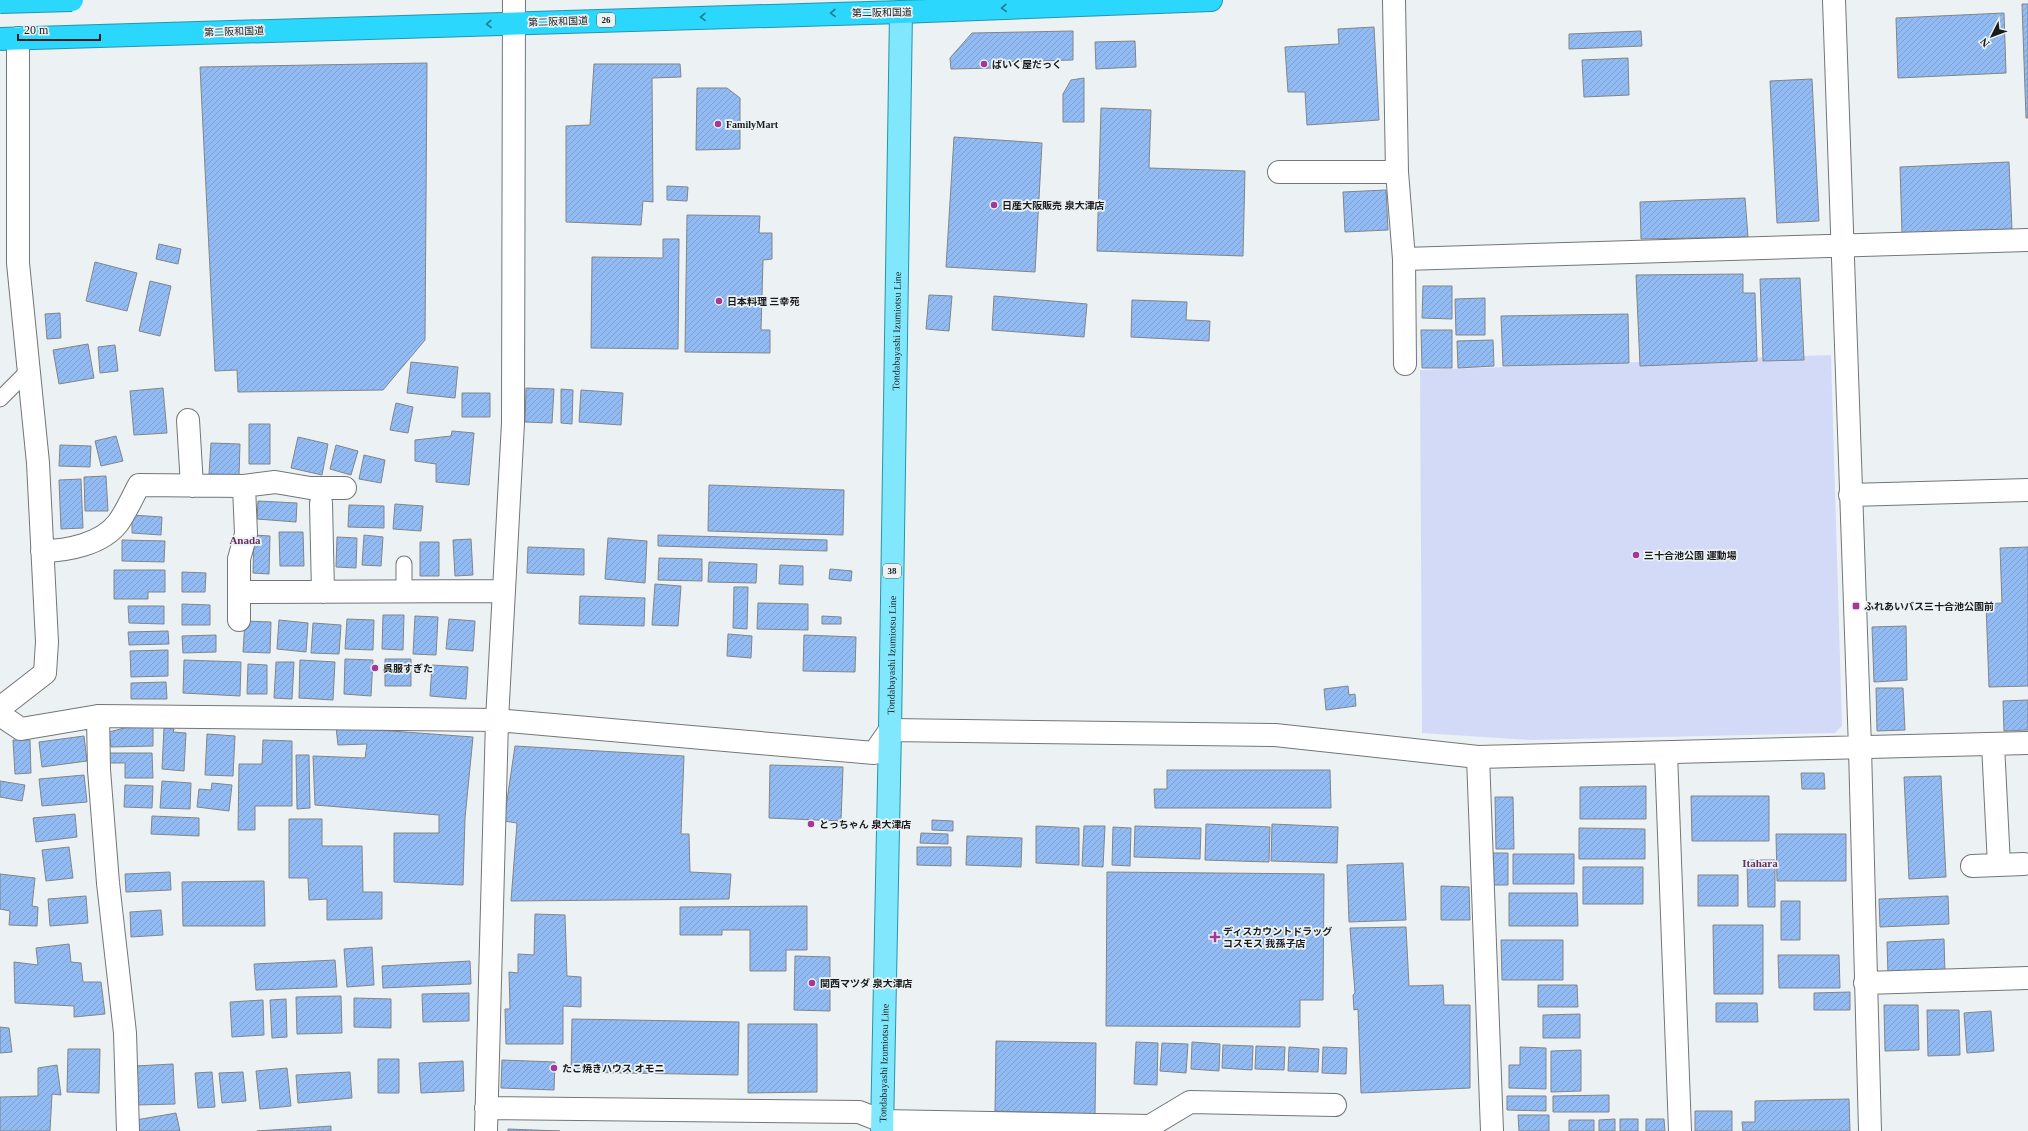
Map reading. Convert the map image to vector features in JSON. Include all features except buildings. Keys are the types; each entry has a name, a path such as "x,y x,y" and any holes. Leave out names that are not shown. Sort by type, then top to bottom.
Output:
{"highway":[{"path":"0,2 72,0"},
{"name":"第二阪和国道","path":"9,38 513,23 900,6 1211,0"}],"main road":[{"name":"Tondabayashi Izumiotsu Line","path":"882,1126 890,730 900,6"}],"street":[{"path":"486,1131 497,720 513,422 515,133 514,0"},
{"path":"1394,0 1397,172 1404,259 1406,364"},
{"path":"1834,0 1850,495 1860,748 1870,1131"},
{"path":"0,708 46,673 47,642 38,463 18,262 9,38"},
{"path":"1279,172 1397,172"},
{"path":"1404,259 1842,247 2028,240"},
{"path":"188,420 192,486"},
{"path":"42,551 62,551 104,537 117,523 139,485 244,486 275,482 310,488 345,488"},
{"path":"239,620 239,559 246,534 244,486"},
{"path":"1850,495 2028,490"},
{"path":"321,503 323,592"},
{"path":"239,592 504,591"},
{"path":"0,715 21,729 98,716 497,720 874,753 890,730 1275,735 1478,757 2028,743"},
{"path":"98,716 99,770 108,883 125,1033 128,1131"},
{"path":"1993,744 1999,865"},
{"path":"1666,753 1680,1131"},
{"path":"1478,757 1492,1131"},
{"path":"1972,866 2024,864"},
{"path":"1865,982 2028,978"},
{"path":"486,1108 859,1112 882,1126 1150,1126 1190,1102 1335,1105"}],"lane":[{"path":"0,399 29,370"},
{"path":"404,564 404,591"}],"shaded area":[{"path":"1831,355 1842,726 1835,733 1530,740 1422,733 1420,370"}],"place":[{"name":"ばいく屋だっく","path":"984,64"},
{"name":"FamilyMart","path":"718,124"},
{"name":"日産大阪販売 泉大津店","path":"994,205"},
{"name":"日本料理 三幸苑","path":"719,301"},
{"name":"三十合池公園 運動場","path":"1636,555"},
{"name":"ふれあいバス三十合池公園前","path":"1856,606"},
{"name":"呉服すぎた","path":"375,668"},
{"name":"とっちゃん 泉大津店","path":"811,824"},
{"name":"ディスカウントドラッグ コスモス 我孫子店","path":"1215,937"},
{"name":"関西マツダ 泉大津店","path":"812,983"},
{"name":"たこ焼きハウス オモニ","path":"554,1068"}],"district":[{"name":"Anada","path":"245,540"},
{"name":"Itahara","path":"1760,863"}]}
